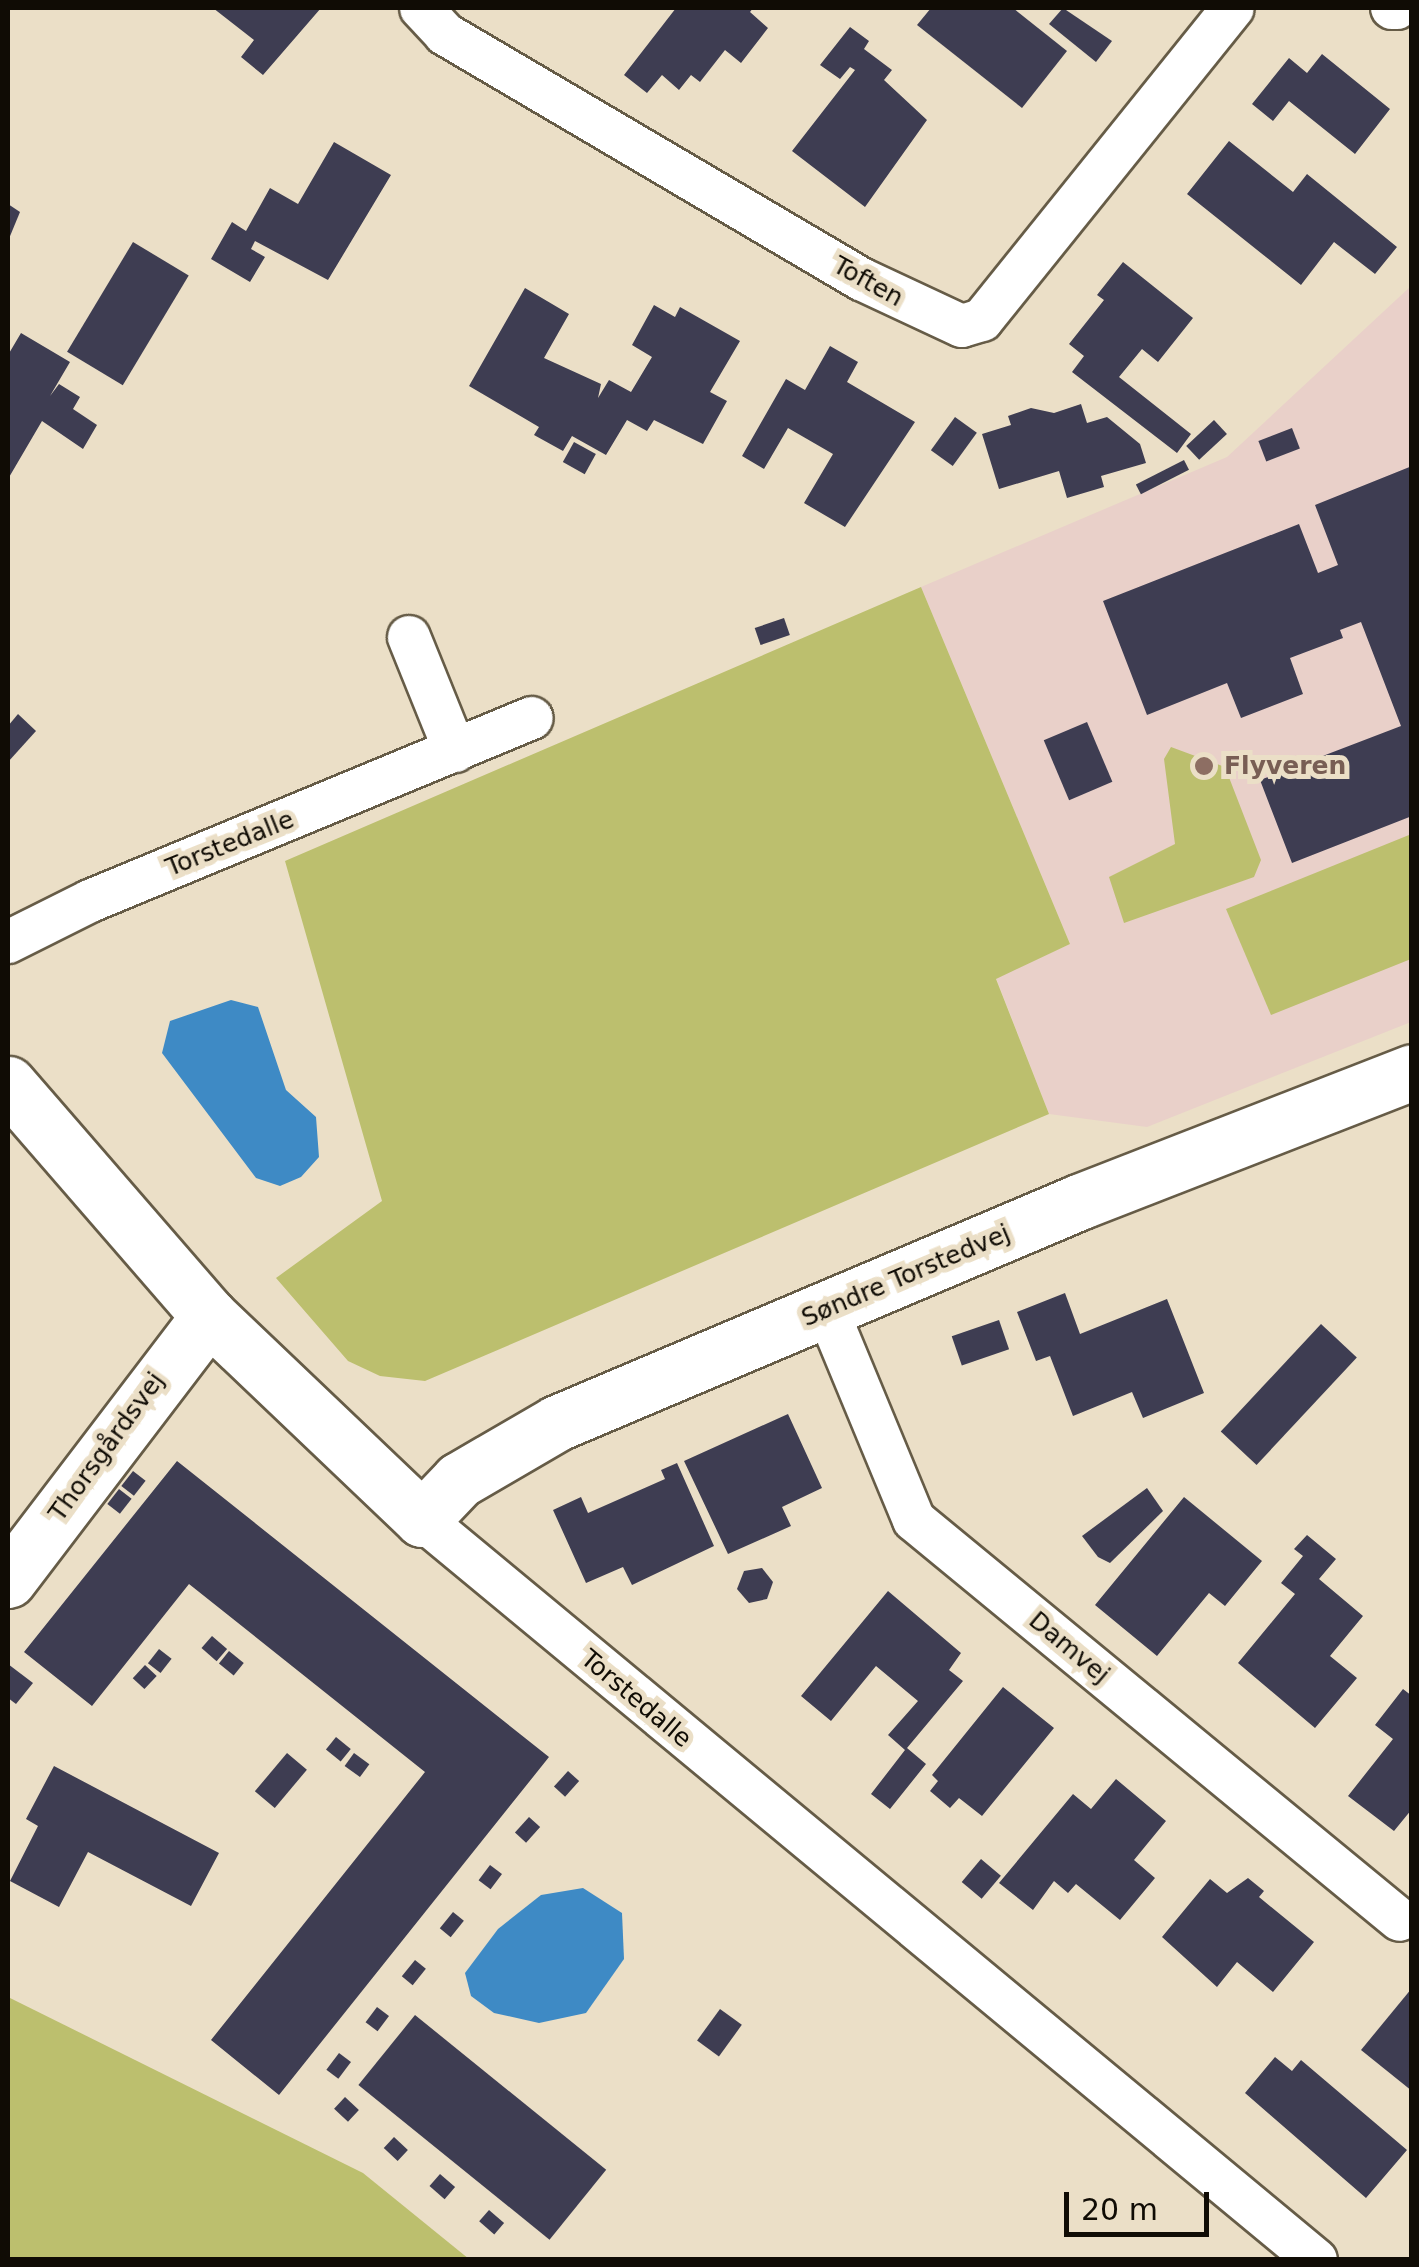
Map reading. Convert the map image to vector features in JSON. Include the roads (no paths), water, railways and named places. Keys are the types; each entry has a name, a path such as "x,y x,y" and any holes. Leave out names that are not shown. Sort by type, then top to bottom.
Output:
{"street":[{"name":"Toften","path":"421,8 462,44 861,279 962,326 982,320 1233,8"},
{"path":"409,637 454,750"},
{"name":"Torstedalle","path":"8,942 90,901 532,718"},
{"name":"Søndre Torstedvej","path":"422,1519 459,1480 557,1423 1114,1187 1412,1072"},
{"name":"Torstedalle","path":"8,1084 209,1316 422,1519 1316,2260"},
{"name":"Damvej","path":"827,1310 914,1520 1400,1920"},
{"name":"Thorsgårdsvej","path":"8,1580 209,1316"}],"water":[{"path":"231,1000 258,1007 286,1090 316,1117 319,1157 301,1177 280,1186 256,1178 162,1053 170,1021"},
{"path":"583,1888 622,1913 624,1959 586,2013 539,2023 494,2013 471,1996 465,1973 498,1929 541,1895"}],"place":[{"name":"Flyveren","path":"1204,766"}]}
